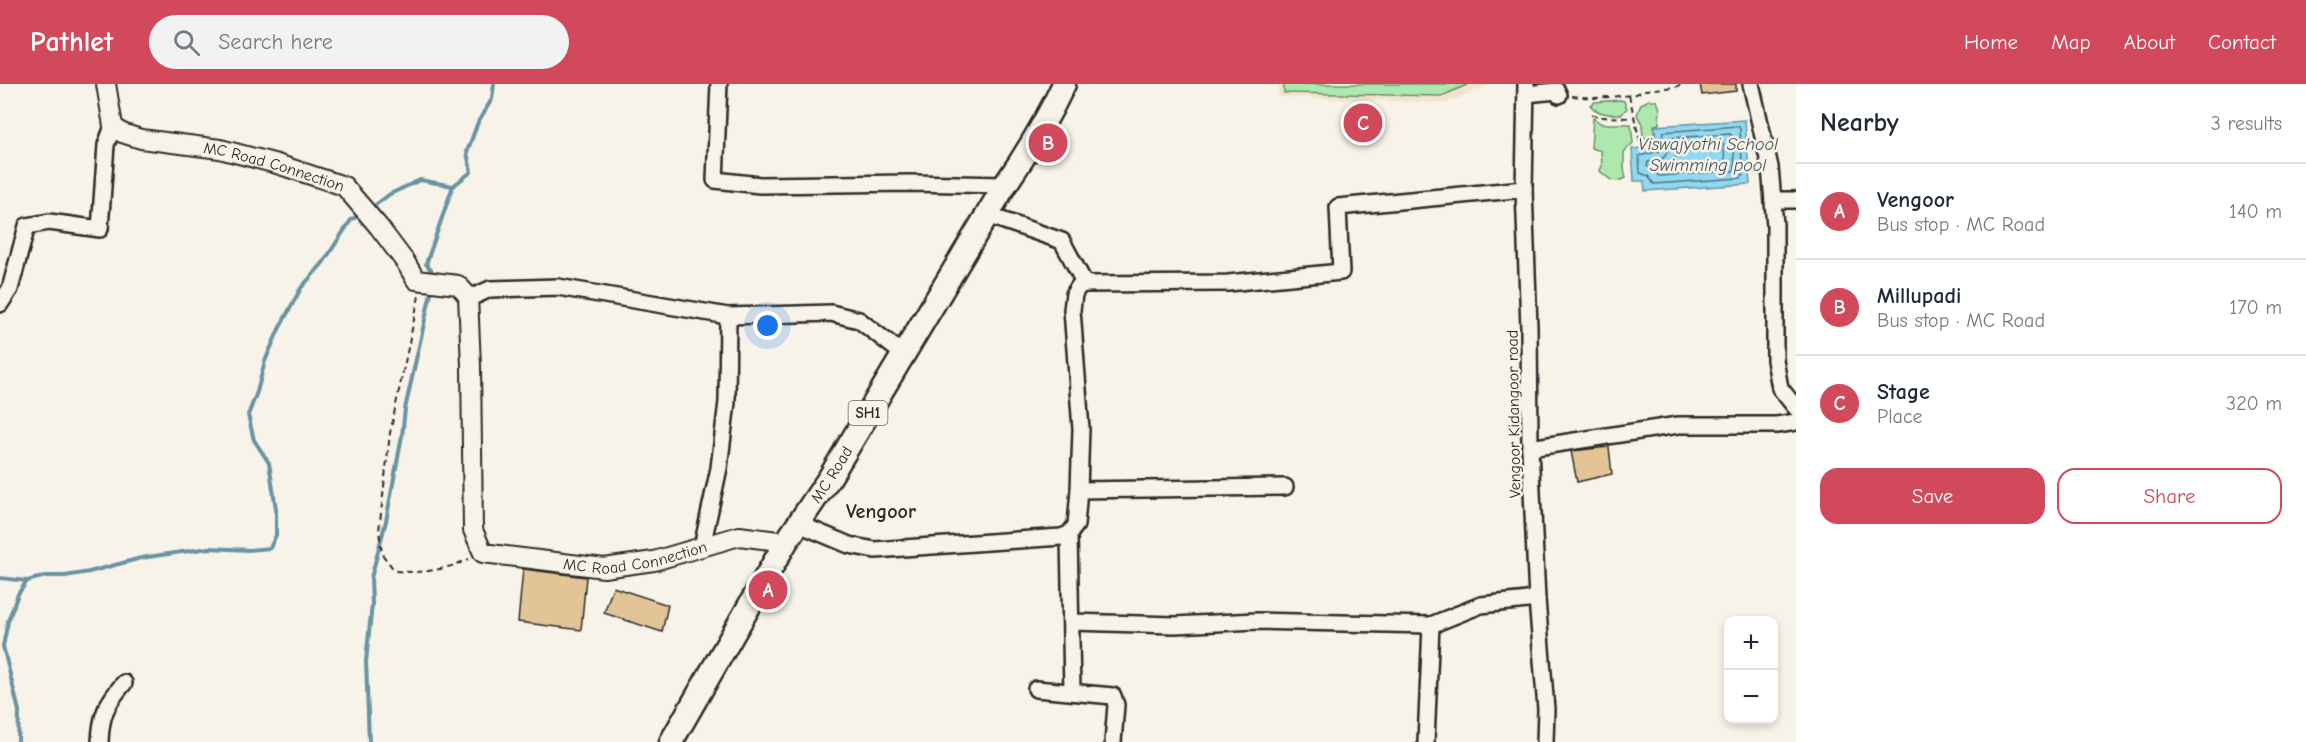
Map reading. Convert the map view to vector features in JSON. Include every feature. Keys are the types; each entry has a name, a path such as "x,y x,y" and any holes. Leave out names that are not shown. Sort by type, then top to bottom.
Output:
{"main road":[{"name":"MC Road","path":"670,742 792,533 830,477 1041,129 1064,84"}],"street":[{"path":"0,304 10,289 27,226 49,222 100,229 106,145 113,126 106,84"},
{"path":"719,84 715,180 760,185 910,183 1005,185"},
{"path":"1751,84 1770,167 1776,225 1775,360 1780,387 1796,408"},
{"path":"1526,89 1558,90"},
{"name":"Vengoor Kidangoor road","path":"1526,89 1524,189 1529,327 1530,448 1545,742"},
{"name":"MC Road Connection","path":"113,126 122,133 141,139 220,149 278,164 344,186 393,245 428,282"},
{"path":"792,533 875,550 1061,537 1069,534 1076,525 1079,490 1081,429 1072,310 1074,294 1079,286 1085,284 1228,283 1341,272 1338,207 1524,189"},
{"path":"1773,200 1796,200"},
{"path":"987,215 1062,241 1085,284"},
{"path":"428,282 458,285 468,296 473,530 483,553"},
{"path":"468,296 490,289 558,287 728,316 831,313 859,320 903,354"},
{"path":"702,547 719,468 727,402 728,316"},
{"path":"1530,448 1678,425 1777,425 1796,422"},
{"path":"1079,490 1285,487"},
{"name":"MC Road Connection","path":"483,553 604,568 654,561 739,536 792,533"},
{"path":"1069,534 1072,692"},
{"path":"1071,622 1175,625 1256,621 1431,625 1481,604 1537,599"},
{"path":"1426,742 1431,625"},
{"path":"100,742 101,719 106,705 124,683"},
{"path":"1036,689 1113,696 1116,705 1113,742"}],"path":[{"path":"1558,90 1595,98 1629,95 1645,90 1676,87 1681,84"},
{"path":"1629,95 1641,146"},
{"path":"1591,114 1600,117 1634,118"},
{"path":"428,282 420,298 390,434 380,531 382,554 395,571 416,574 451,568 483,553"}],"shaded area":[{"path":"1279,84 1490,84 1447,103 1278,97"}],"green space":[{"path":"1284,84 1469,84 1442,96 1284,93"},
{"path":"1649,100 1657,101 1660,109 1659,124 1654,125 1652,145 1643,137 1642,124 1637,115 1641,104"},
{"path":"1624,101 1627,108 1622,114 1604,113 1590,105 1595,102"},
{"path":"1593,118 1602,124 1631,124 1633,143 1624,152 1626,178 1618,181 1612,180 1600,171 1601,151 1591,148"}],"water":[{"name":"Viswajyothi School Swimming pool","path":"1745,120 1750,184 1645,191 1644,181 1634,181 1632,149 1656,147 1655,126"}],"building":[{"path":"1700,84 1736,84 1736,91 1702,95"},
{"path":"1348,114 1378,114 1378,133 1348,133"},
{"path":"1609,447 1612,474 1577,482 1571,451"},
{"path":"523,569 586,577 581,630 518,622"},
{"path":"613,587 668,605 662,632 604,613"}],"waterway":[{"path":"370,209 390,194 420,180 453,186 471,172 467,152 478,122 492,99 494,84"},
{"path":"436,276 426,264 453,186"},
{"path":"18,742 19,711 3,646 8,621 18,594 27,581 46,576 89,572 141,558 209,548 249,550 270,548 276,535 276,509 269,463 254,440 248,415 265,361 301,288 323,263 351,220 361,214"},
{"path":"369,742 366,661 372,604 371,578 386,521 405,409 432,288"},
{"path":"0,578 27,581"}],"place":[{"name":"Stage","path":"1363,123"},
{"name":"Millupadi","path":"1048,143"},
{"name":"Vengoor","path":"768,590"}],"district":[{"name":"Vengoor","path":"881,511"}]}
